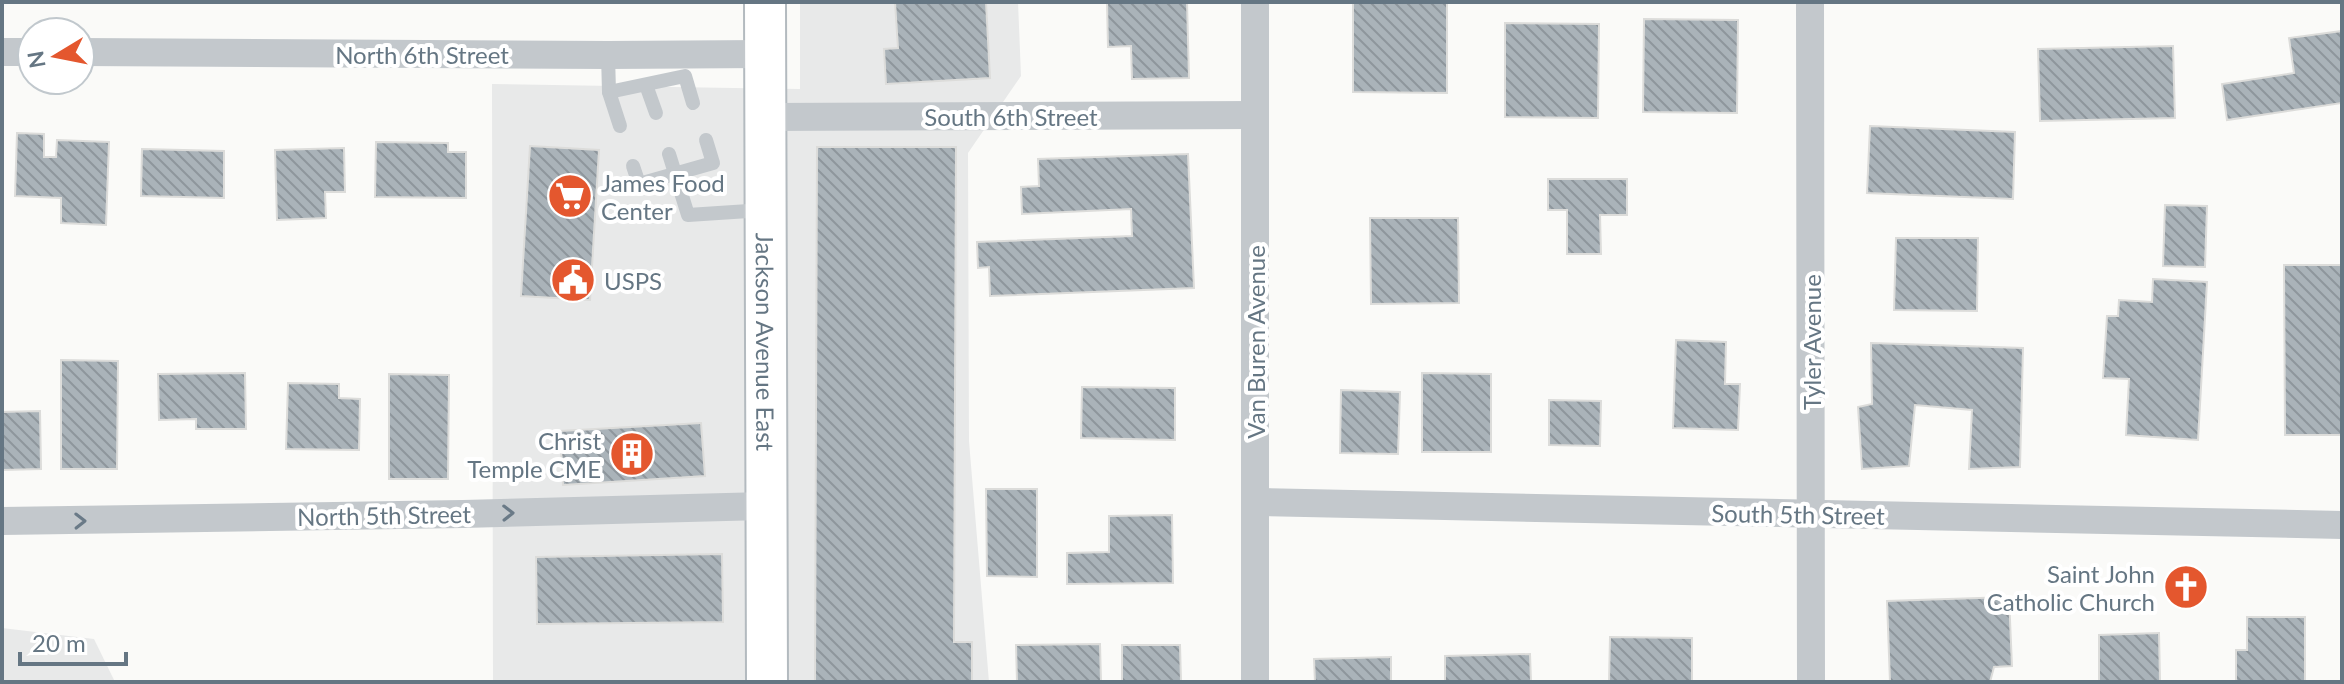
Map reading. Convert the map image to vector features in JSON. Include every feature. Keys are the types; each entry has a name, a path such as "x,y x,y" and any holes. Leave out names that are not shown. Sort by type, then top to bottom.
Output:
{"main road":[{"name":"Jackson Avenue East","path":"765,2 767,682"}],"street":[{"name":"Van Buren Avenue","path":"1255,2 1255,682"},
{"name":"Tyler Avenue","path":"1810,2 1811,682"},
{"name":"North 6th Street","path":"96,52 765,54"},
{"name":"South 6th Street","path":"766,117 1255,115"},
{"name":"South 5th Street","path":"1255,502 2342,525"},
{"name":"North 5th Street","path":"2,521 766,506"}],"lane":[{"path":"608,55 609,92 620,126"},
{"path":"609,92 685,76 693,103"},
{"path":"646,85 656,113"},
{"path":"633,166 639,184 713,163 706,140"},
{"path":"669,154 688,215 765,210"}],"shaded area":[{"path":"800,2 1018,2 1021,76 968,153 969,441 989,682 493,682 492,84 800,89"},
{"path":"2,628 94,639 115,682 2,682"}],"building":[{"path":"895,2 986,2 990,78 886,84 884,49 898,48"},
{"path":"1107,2 1187,2 1189,78 1132,79 1131,46 1108,47"},
{"path":"1353,2 1447,2 1447,93 1353,92"},
{"path":"1644,19 1738,20 1737,113 1643,112"},
{"path":"1505,23 1599,24 1598,118 1505,117"},
{"path":"2342,31 2342,103 2227,120 2222,84 2294,73 2289,38"},
{"path":"2173,46 2175,118 2040,121 2038,49"},
{"path":"1870,126 2015,132 2013,199 1867,193"},
{"path":"17,133 44,134 44,157 56,157 57,140 109,142 106,225 61,223 61,198 15,196"},
{"path":"376,142 448,143 448,152 466,152 466,198 375,197"},
{"path":"530,146 599,150 590,300 521,296"},
{"path":"817,147 956,147 954,642 972,642 972,682 815,682"},
{"path":"344,148 345,192 325,192 326,218 277,220 275,150"},
{"path":"142,149 224,151 224,198 141,196"},
{"path":"1188,154 1194,288 990,296 989,267 978,268 977,242 1132,236 1131,209 1022,214 1021,187 1039,186 1038,159"},
{"path":"1548,179 1627,179 1627,215 1600,215 1601,254 1567,254 1567,210 1548,210"},
{"path":"2165,205 2207,206 2205,267 2163,266"},
{"path":"1370,218 1458,218 1459,303 1371,304"},
{"path":"1896,238 1978,238 1977,311 1894,310"},
{"path":"2284,265 2342,265 2342,435 2285,435"},
{"path":"2153,279 2207,282 2198,440 2126,435 2129,379 2103,378 2107,316 2118,316 2119,300 2152,302"},
{"path":"1676,340 1726,342 1725,384 1740,384 1738,430 1673,428"},
{"path":"1871,343 2023,348 2020,467 1969,469 1972,410 1915,405 1909,466 1862,469 1858,407 1872,404"},
{"path":"61,360 118,361 117,469 61,469"},
{"path":"245,373 246,429 196,429 196,419 159,420 158,374"},
{"path":"1422,373 1491,374 1491,452 1422,452"},
{"path":"389,374 449,375 448,479 389,479"},
{"path":"288,383 339,384 339,398 360,399 359,450 286,449"},
{"path":"1082,387 1175,388 1175,440 1081,438"},
{"path":"1341,390 1400,392 1398,454 1340,453"},
{"path":"1549,400 1601,401 1600,446 1549,445"},
{"path":"40,411 41,469 2,470 2,412"},
{"name":"Christ Temple CME","path":"701,423 705,476 563,485 560,431"},
{"path":"986,489 1037,489 1037,577 987,576"},
{"path":"1172,515 1173,583 1067,584 1067,553 1109,552 1109,516"},
{"path":"722,554 723,622 537,624 536,557"},
{"path":"2009,597 2012,666 1994,667 1990,682 1890,682 1887,601"},
{"path":"2247,617 2305,617 2305,682 2236,682 2236,650 2247,650"},
{"path":"2159,633 2160,682 2099,682 2099,635"},
{"path":"1610,637 1692,638 1692,682 1609,682"},
{"path":"1100,644 1101,682 1017,682 1016,645"},
{"path":"1122,645 1180,645 1181,682 1122,682"},
{"path":"1530,654 1531,682 1445,682 1445,656"},
{"path":"1391,657 1391,682 1315,682 1314,659"}],"place":[{"name":"James Food Center","path":"570,196"},
{"name":"USPS","path":"573,280"},
{"name":"Christ Temple CME","path":"632,454"},
{"name":"Saint John Catholic Church","path":"2186,587"}]}
